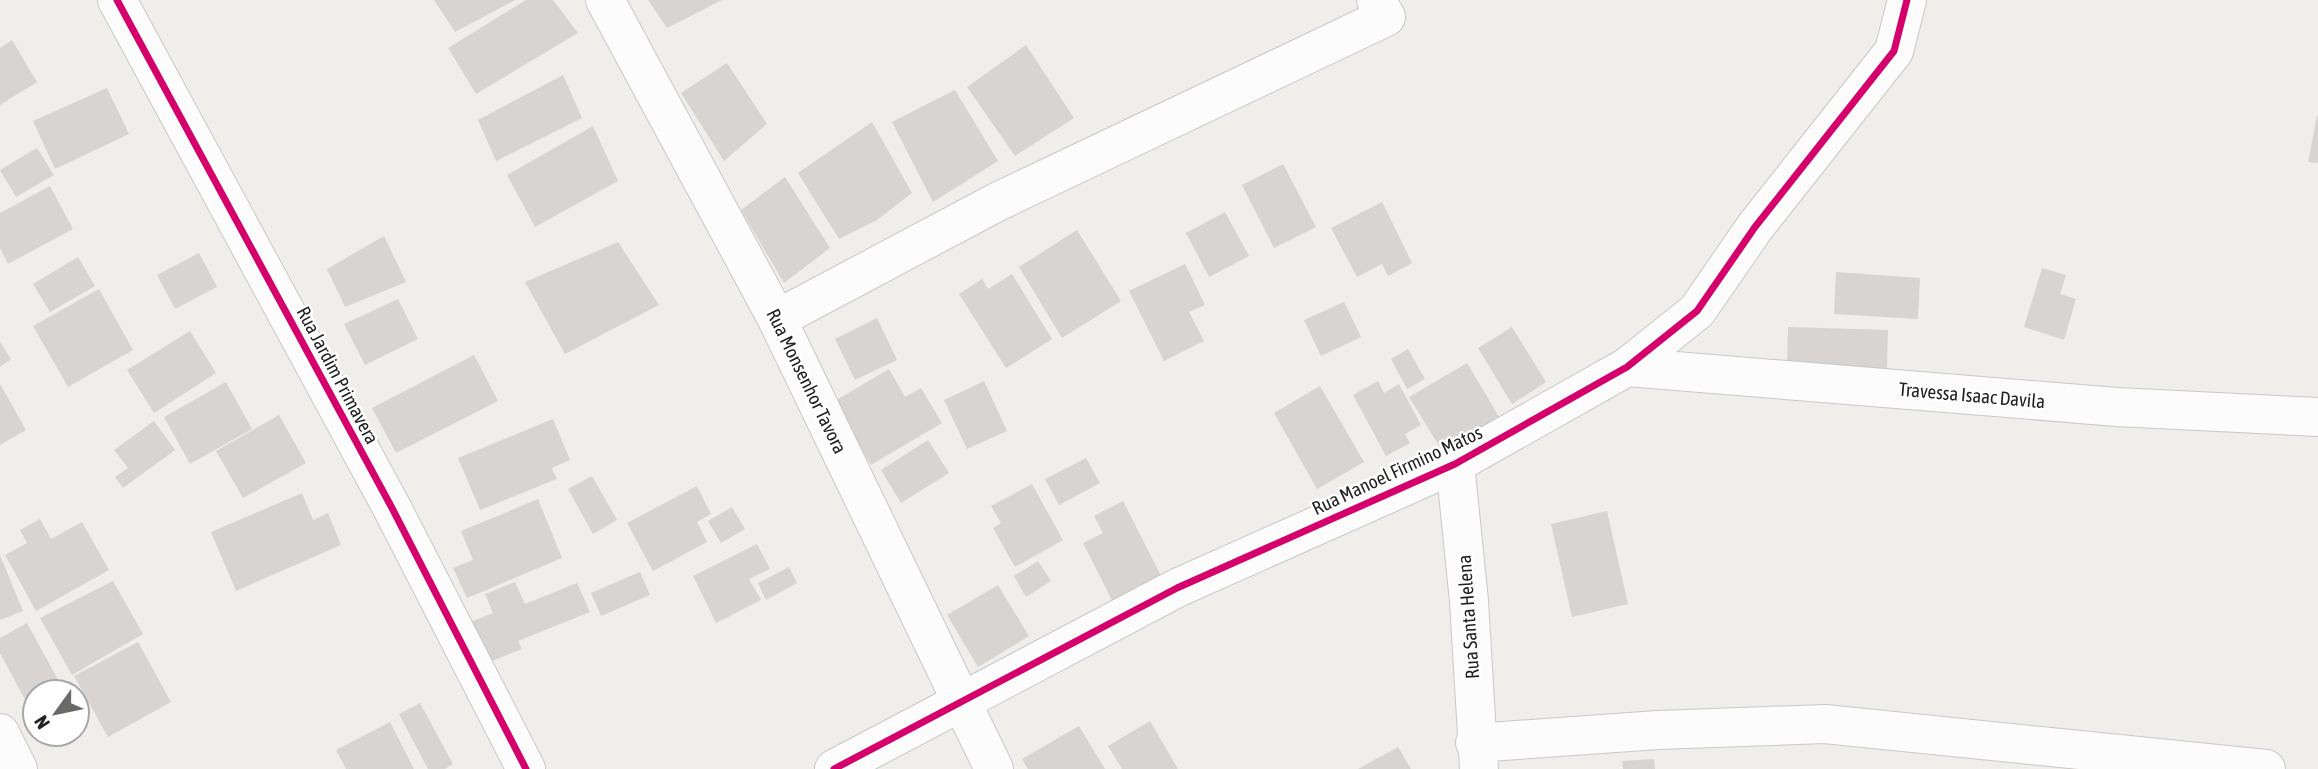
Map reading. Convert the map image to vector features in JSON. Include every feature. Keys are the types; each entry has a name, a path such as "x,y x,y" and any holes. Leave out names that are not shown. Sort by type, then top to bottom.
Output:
{"street":[{"name":"Rua Jardim Primavera","path":"117,0 392,508 526,769"},
{"name":"Rua Monsenhor Tavora","path":"606,0 777,318 994,769"},
{"name":"Rua Manoel Firmino Matos","path":"834,769 1177,588 1455,464 1626,367 1697,311 1755,227 1895,51 1907,0"},
{"path":"777,318 996,202 1381,9"},
{"name":"Travessa Isaac Davila","path":"1626,367 2117,407 2318,417"},
{"name":"Rua Santa Helena","path":"1455,464 1469,601 1477,756"},
{"path":"1477,756 1658,730 1825,724 2266,769"},
{"path":"0,733 18,769"}],"building":[{"path":"434,0 515,0 455,32"},
{"path":"526,0 553,0 578,33 476,94 448,48"},
{"path":"648,0 722,0 667,28"},
{"path":"12,40 37,82 0,105 0,48"},
{"path":"1026,45 1074,118 1015,156 967,87"},
{"path":"727,63 767,124 724,161 681,93"},
{"path":"563,75 582,118 496,161 478,120"},
{"path":"107,88 129,134 55,169 33,121"},
{"path":"955,90 998,161 933,202 892,122"},
{"path":"2318,116 2318,163 2308,162"},
{"path":"872,122 912,193 877,220 839,239 798,173"},
{"path":"593,126 618,181 535,227 507,175"},
{"path":"37,148 54,175 16,197 0,170"},
{"path":"1283,164 1316,227 1274,248 1242,185"},
{"path":"785,177 830,248 784,283 741,210"},
{"path":"50,186 73,229 8,264 0,248 0,213"},
{"path":"1382,202 1412,263 1388,276 1382,264 1357,277 1331,228"},
{"path":"1225,212 1249,256 1209,277 1186,233"},
{"path":"1077,230 1121,301 1062,338 1019,267"},
{"path":"384,236 406,282 345,307 327,269"},
{"path":"618,242 659,305 565,354 525,282"},
{"path":"199,253 217,287 175,309 157,275"},
{"path":"78,257 95,286 50,312 33,284"},
{"path":"1185,264 1205,305 1189,312 1204,341 1164,361 1129,291"},
{"path":"2042,268 2066,275 2060,294 2076,299 2064,340 2024,327"},
{"path":"1836,272 1920,278 1918,319 1834,314"},
{"path":"1012,274 1052,339 1006,368 959,294 982,279 988,289"},
{"path":"99,289 133,350 68,387 33,326"},
{"path":"398,299 418,339 365,365 344,324"},
{"path":"1344,302 1361,337 1321,356 1304,320"},
{"path":"877,318 897,360 855,380 835,339"},
{"path":"1512,327 1546,382 1512,404 1478,348"},
{"path":"1788,327 1888,330 1887,369 1787,366"},
{"path":"190,331 216,373 154,413 127,370"},
{"path":"0,342 11,359 0,367"},
{"path":"1408,349 1425,379 1407,389 1391,359"},
{"path":"474,355 498,401 396,453 372,408"},
{"path":"1467,363 1501,420 1444,454 1409,397"},
{"path":"889,369 905,397 921,388 942,423 871,465 833,402"},
{"path":"984,381 1007,431 967,449 944,400"},
{"path":"1378,381 1384,393 1399,384 1421,425 1405,434 1410,443 1386,456 1353,395"},
{"path":"226,382 252,429 190,464 164,417"},
{"path":"0,384 26,430 0,445"},
{"path":"1320,386 1364,462 1317,489 1274,413"},
{"path":"279,415 306,463 243,498 216,451"},
{"path":"553,419 570,460 552,468 557,479 480,510 458,458"},
{"path":"154,421 175,450 123,488 115,477 128,468 114,450"},
{"path":"928,440 949,473 901,503 881,470"},
{"path":"1086,458 1100,483 1059,505 1045,479"},
{"path":"592,476 617,520 593,534 568,489"},
{"path":"1032,484 1063,540 1015,567 993,528 1001,523 991,506"},
{"path":"697,486 711,514 697,522 707,542 653,571 627,523"},
{"path":"302,493 313,520 328,513 341,545 236,591 211,532"},
{"path":"538,499 562,558 467,598 453,568 473,560 461,531"},
{"path":"1123,501 1164,582 1115,606 1083,543 1103,533 1094,516"},
{"path":"732,507 745,529 721,543 708,521"},
{"path":"1607,511 1628,604 1572,617 1551,524"},
{"path":"40,519 51,539 82,522 109,570 36,611 5,555 27,543 20,530"},
{"path":"757,544 770,569 749,579 761,600 716,623 693,576"},
{"path":"0,555 23,611 0,620"},
{"path":"1038,561 1051,581 1026,597 1014,576"},
{"path":"789,567 797,583 766,600 758,583"},
{"path":"640,572 650,595 601,616 591,593"},
{"path":"113,581 143,634 72,675 40,618"},
{"path":"515,582 525,604 577,583 590,612 518,641 522,649 487,663 470,622 493,613 485,594"},
{"path":"998,585 1029,636 978,667 947,615"},
{"path":"27,623 57,678 21,678 21,692 0,653 0,638"},
{"path":"138,642 171,702 108,737 91,706 91,678 74,676"},
{"path":"420,703 453,764 445,769 428,769 399,714"},
{"path":"1150,721 1178,769 1122,769 1108,746"},
{"path":"390,722 414,769 346,769 336,750"},
{"path":"1079,726 1105,769 1028,769 1022,759"},
{"path":"1398,747 1411,769 1358,769"},
{"path":"1654,759 1655,769 1623,769 1622,761"}],"cycle path":[{"path":"117,0 392,508 526,769"},
{"path":"834,769 1177,588 1455,464 1627,367 1697,311 1755,227 1894,51 1907,0"}]}
